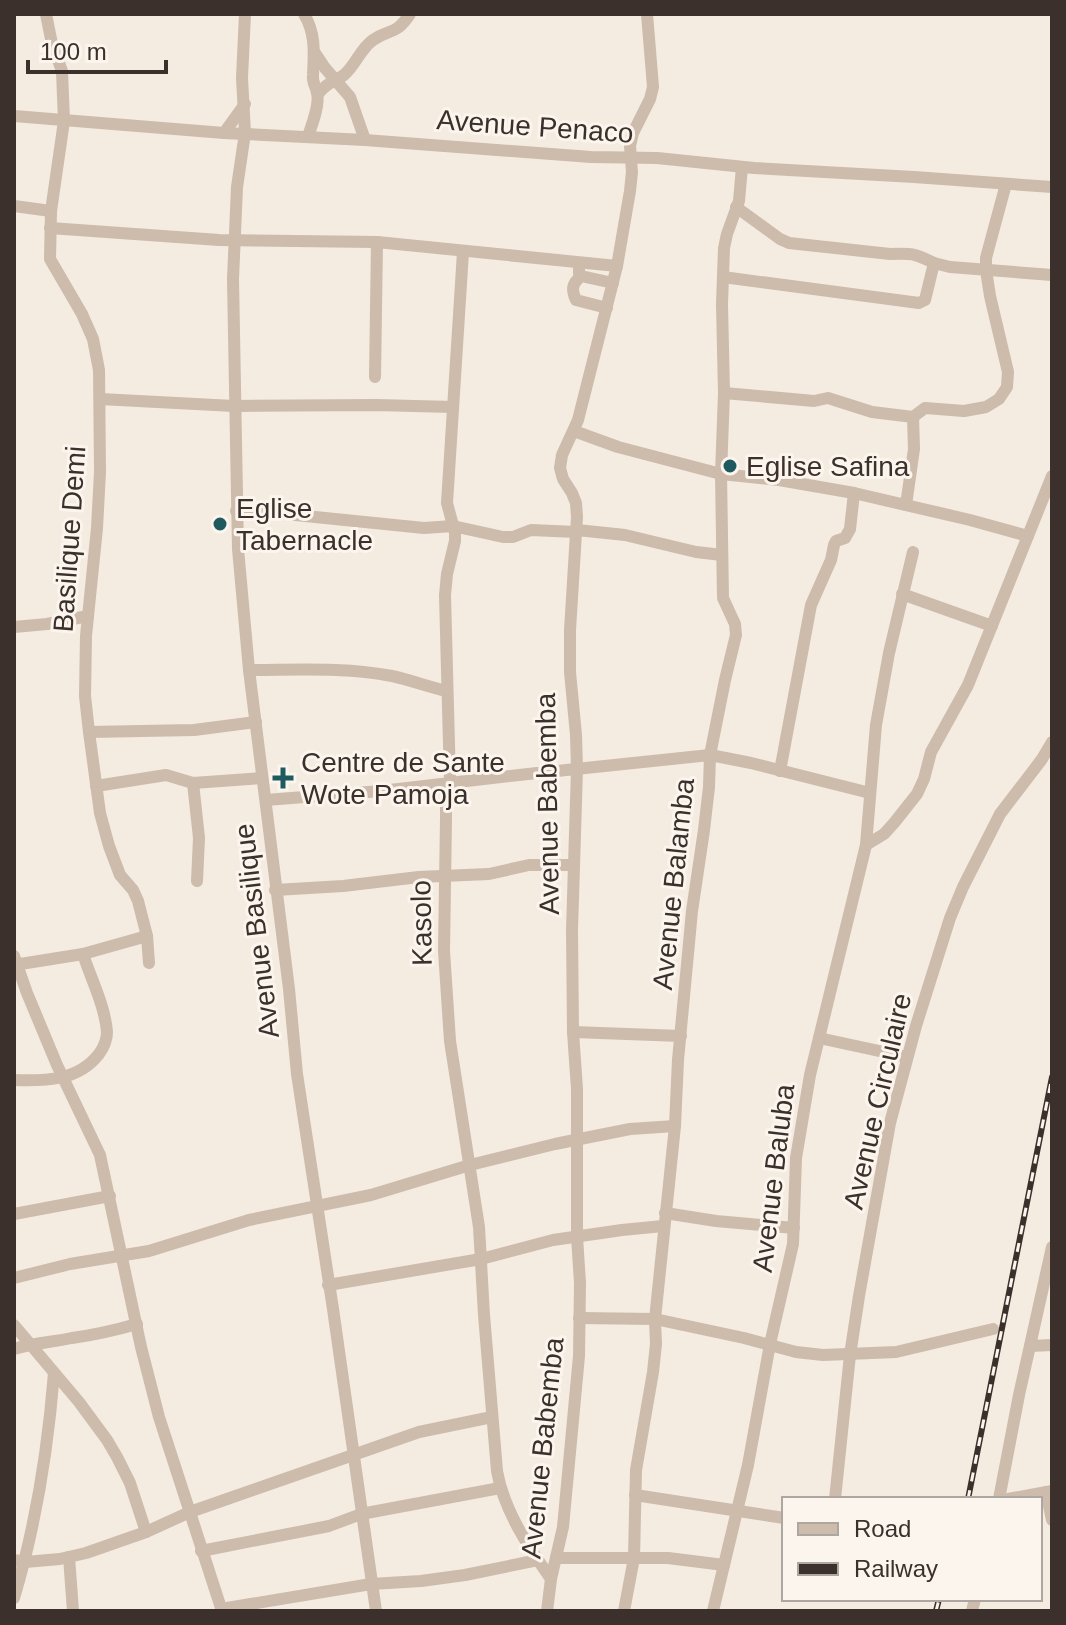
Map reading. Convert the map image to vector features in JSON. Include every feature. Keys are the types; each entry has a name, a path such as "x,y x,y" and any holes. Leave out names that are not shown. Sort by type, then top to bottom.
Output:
{"street":[{"name":"Basilique Demi","path":"46,14 62,71 64,121 51,211 50,259 82,314 93,339 99,370 100,472 85,696 100,813 120,875 138,901 147,936 149,963"},
{"name":"Avenue Basilique","path":"245,14 242,78 245,133 233,240 234,406 236,511 249,670 297,1074 376,1611"},
{"path":"304,14 310,23 315,53 312,78 318,94"},
{"path":"308,136 318,94 324,86 347,71 368,44 398,29 410,14"},
{"name":"Avenue Babemba","path":"547,1611 563,1527 579,1356 580,1283 577,1089 573,1032 577,769 570,672 576,503 560,468 562,455 574,431 617,266 630,191 633,133 653,87 647,14"},
{"path":"315,53 350,97 365,140"},
{"path":"224,133 245,104"},
{"name":"Avenue Penaco","path":"14,116 224,133 308,136 591,157 686,160 742,167 1052,187"},
{"name":"Avenue Balamba","path":"624,1611 634,1558 636,1470 656,1344 655,1319 675,1126 692,911 709,787 710,755 736,635 735,624 723,598 723,277 727,234 739,201 742,167"},
{"path":"724,393 814,401 828,398 872,412 913,417 925,408 964,411 986,407 999,399 1007,387 1008,372 993,309 986,258 1006,184"},
{"path":"14,206 51,211"},
{"path":"736,207 789,243 890,254 903,252 950,267 1052,275"},
{"path":"50,228 233,240 377,242 617,266"},
{"path":"375,377 377,242"},
{"name":"Kasolo","path":"463,252 447,503 455,541 445,595 450,782 446,799 444,951 450,1041 479,1227 500,1488 510,1512 551,1579"},
{"path":"581,262 581,276"},
{"path":"723,277 919,303 925,300 934,263"},
{"path":"581,276 613,283"},
{"path":"581,276 574,282 572,290 576,300 607,308"},
{"path":"100,399 234,406 453,407"},
{"path":"906,505 914,449 913,417"},
{"path":"574,431 618,447 721,474 854,493 1028,536"},
{"path":"866,845 884,834 917,794 931,752 961,701 1052,476"},
{"path":"780,771 811,605 836,541 847,536 850,529 854,493"},
{"path":"236,511 424,528 453,526 503,537 531,530 625,535 722,555"},
{"name":"Avenue Baluba","path":"713,1611 760,1407 770,1344 793,1244 796,1158 810,1075 866,845 876,725 913,552"},
{"path":"902,594 992,626"},
{"path":"14,627 88,616"},
{"path":"249,670 367,673 394,676 447,691"},
{"path":"89,732 194,730 256,722"},
{"name":"Avenue Circulaire","path":"835,1497 850,1355 890,1123 907,1057 930,978 963,887 995,822 1052,742"},
{"path":"266,800 381,791 710,755 870,793"},
{"path":"96,786 166,775 193,783 262,778"},
{"path":"193,783 199,838 197,881"},
{"path":"275,890 489,874 529,865 574,865"},
{"path":"147,936 83,954 15,962 63,1077 100,1155 159,1417 221,1610 371,1584 465,1575 538,1560"},
{"path":"14,1080 37,1081 83,1071 105,1047 107,1033 102,1010 83,954"},
{"path":"573,1032 681,1036"},
{"path":"819,1038 907,1057"},
{"path":"14,1278 70,1264 121,1257 185,1241 249,1220 371,1195 470,1165 577,1139 630,1129 675,1126"},
{"path":"14,1214 110,1196"},
{"path":"328,1285 481,1259 553,1240 664,1219 794,1228"},
{"path":"999,1497 1052,1247"},
{"path":"579,1318 655,1319 796,1352 850,1355 896,1352 993,1329"},
{"path":"14,1349 137,1324"},
{"path":"14,1325 98,1426 130,1483 146,1532"},
{"path":"1030,1346 1052,1345"},
{"path":"14,1598 43,1465 54,1373"},
{"path":"20,1561 69,1557 419,1432 492,1417"},
{"path":"201,1551 329,1526 361,1514 500,1488"},
{"path":"1018,1497 1049,1491 1052,1520"},
{"path":"635,1495 782,1518"},
{"path":"69,1557 73,1611"},
{"path":"556,1558 668,1558 724,1565"}],"railway":[{"path":"968,1497 1052,1077"},
{"path":"936,1611 938,1601"}],"place":[{"name":"Eglise Safina","path":"730,466"},
{"name":"Eglise Tabernacle","path":"220,524"},
{"name":"Centre de Sante Wote Pamoja","path":"283,778"}]}
